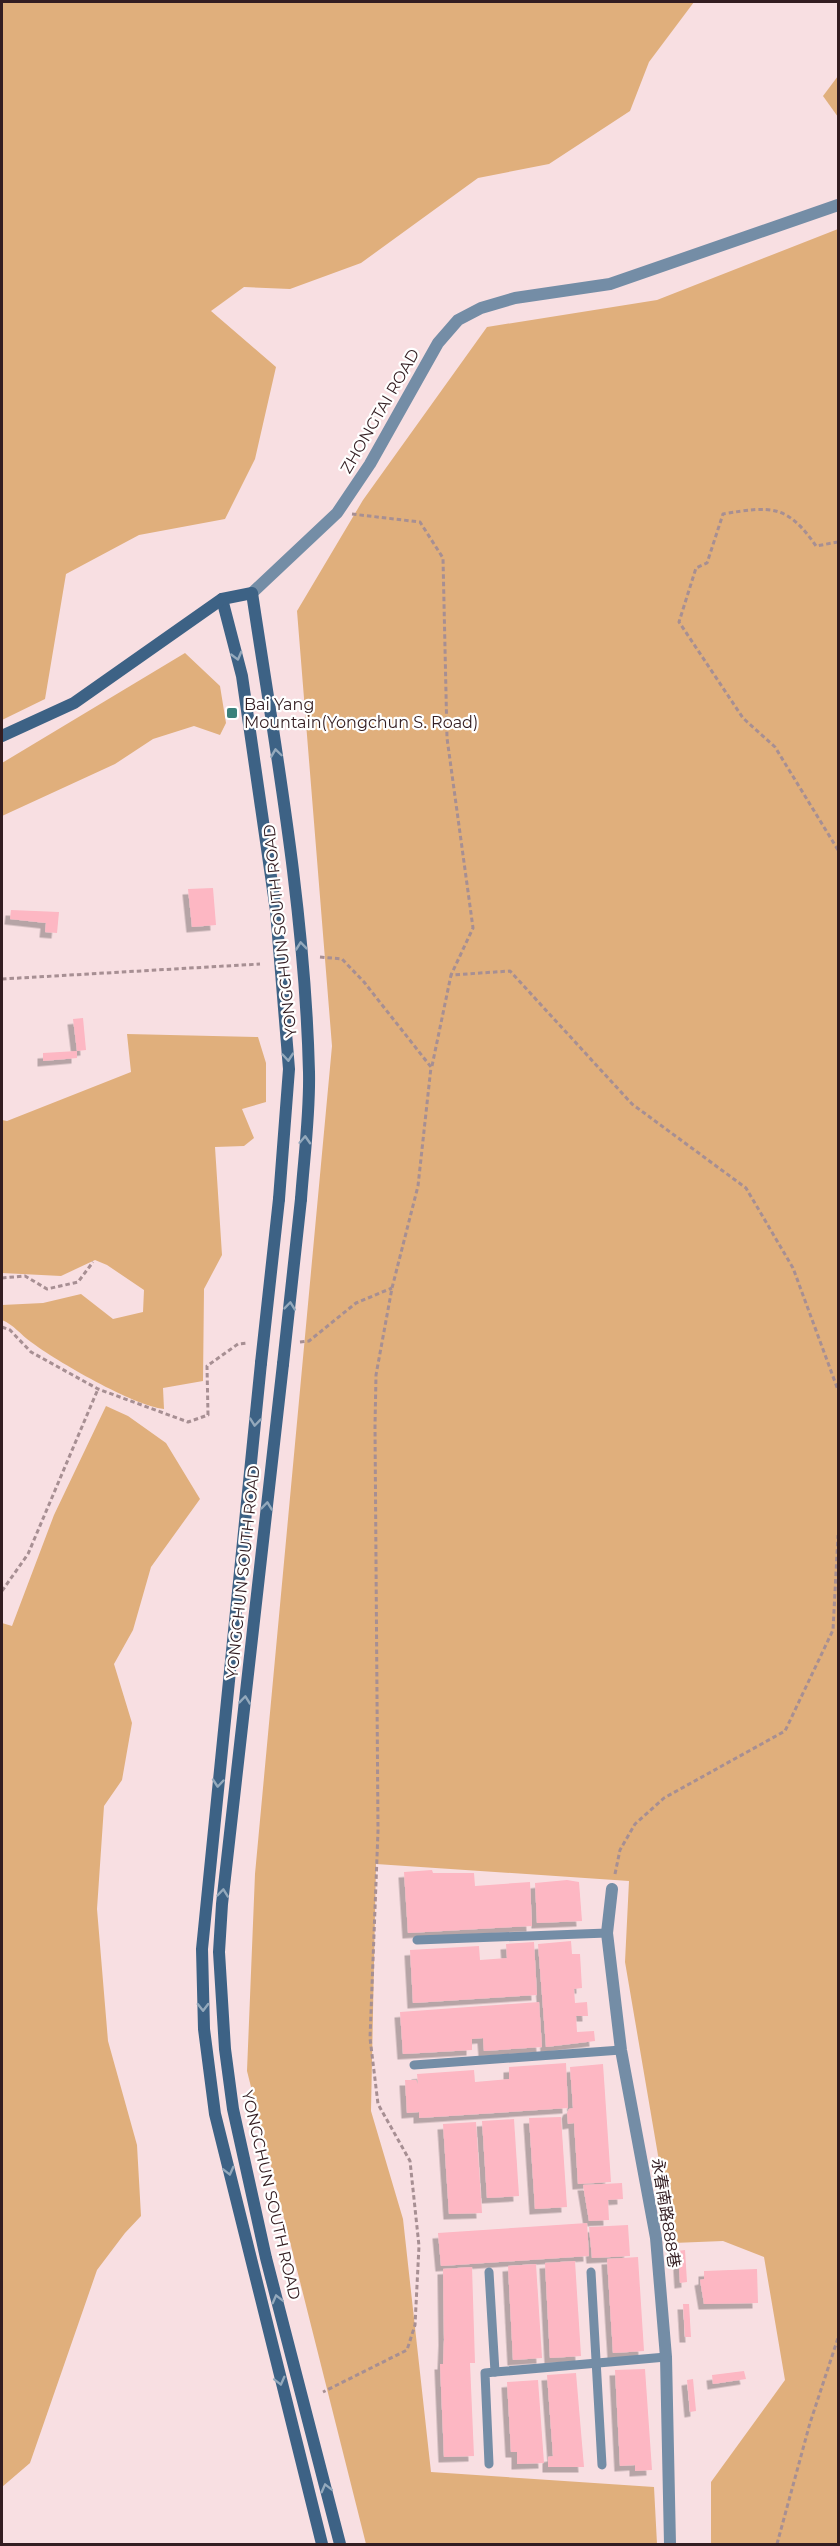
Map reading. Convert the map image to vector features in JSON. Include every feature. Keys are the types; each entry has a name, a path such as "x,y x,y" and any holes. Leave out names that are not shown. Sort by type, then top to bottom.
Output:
{"street":[{"name":"ZHONGTAI ROAD","path":"252,593 337,513 369,464 438,343 458,320 481,308 515,298 610,284 838,205"},
{"path":"2,736 74,703 222,599 252,593"},
{"name":"YONGCHUN SOUTH ROAD","path":"252,593 293,873 305,982 309,1074 301,1199 223,1893 219,1952 225,2049 232,2109 266,2258 340,2544"},
{"name":"YONGCHUN SOUTH ROAD","path":"222,599 242,676 276,911 289,1069 279,1199 202,1949 204,2029 215,2114 322,2544"},
{"name":"永春南路888巷","path":"612,1889 607,1933 621,2050 656,2238 666,2356 670,2544"}],"lane":[{"path":"417,1940 607,1933"},
{"path":"414,2065 621,2050"},
{"path":"489,2272 495,2373"},
{"path":"591,2272 602,2465"},
{"path":"489,2464 485,2373 666,2356"}],"path":[{"path":"838,542 816,546 801,525 771,508 723,514 707,563 696,568 679,622 744,718 775,747 838,850"},
{"path":"323,2392 407,2350 415,2325 419,2246 410,2160 378,2104 370,2038 378,1831 375,1375 392,1288 418,1186 431,1067 451,975 473,928 447,738 443,558 420,522 337,513"},
{"path":"320,957 342,959 364,982 431,1067"},
{"path":"2,979 260,964"},
{"path":"451,975 510,971 632,1104 746,1188 793,1268 838,1390"},
{"path":"2,1278 25,1276 47,1289 78,1282 93,1262"},
{"path":"297,1342 309,1341 356,1303 392,1288"},
{"path":"2,1327 10,1330 31,1352 98,1389 188,1422 208,1416 207,1366 238,1344 250,1343"},
{"path":"2,1591 28,1554 98,1389"},
{"path":"612,1889 620,1850 635,1824 664,1798 785,1731 833,1630 838,1535"},
{"path":"777,2544 810,2423 838,2338"}],"shaded area":[{"path":"2,2 694,2 649,62 630,111 549,164 478,178 361,263 290,289 244,287 211,311 276,367 255,459 225,519 139,535 66,574 45,699 2,720"},
{"path":"838,76 838,117 823,96"},
{"path":"838,229 838,2544 711,2544 711,2482 785,2380 764,2257 723,2241 673,2243 625,1962 629,1881 376,1864 371,2111 403,2219 431,2472 654,2487 657,2544 366,2544 247,2071 255,1874 332,1046 297,611 363,500 487,327 657,300"},
{"path":"185,653 220,686 226,723 220,735 194,726 153,739 115,764 2,816 2,763"},
{"path":"127,1034 258,1037 266,1063 266,1102 242,1109 254,1138 244,1146 215,1147 222,1255 204,1289 203,1381 163,1388 164,1409 134,1400 96,1382 43,1350 2,1320 2,1305 43,1303 81,1294 113,1319 143,1312 144,1290 107,1265 95,1260 61,1276 2,1273 2,1120 7,1121 131,1072"},
{"path":"106,1406 128,1416 166,1443 200,1499 151,1567 133,1630 114,1664 132,1723 122,1780 104,1806 97,1909 108,2041 137,2145 141,2216 97,2270 30,2463 2,2487 2,1623 12,1626 54,1515"}],"building":[{"path":"213,888 216,925 192,927 188,889"},
{"path":"11,910 59,912 57,933 45,932 46,923 10,919"},
{"path":"83,1018 86,1050 77,1051 73,1019"},
{"path":"77,1051 77,1058 43,1061 43,1053"},
{"path":"432,1870 433,1873 474,1873 475,1886 530,1882 532,1926 408,1933 404,1872"},
{"path":"567,1880 579,1882 582,1921 537,1923 535,1883"},
{"path":"571,1941 572,1954 580,1954 582,1988 574,1989 575,2003 587,2002 588,2016 576,2016 577,2032 594,2031 595,2041 546,2047 538,1944"},
{"path":"534,1942 537,1995 413,2003 410,1950 479,1946 480,1960 507,1958 506,1944"},
{"path":"539,2002 542,2047 484,2051 483,2038 472,2039 472,2050 403,2054 400,2012"},
{"path":"566,2063 568,2108 419,2118 419,2112 407,2113 405,2080 416,2080 418,2084 417,2074 474,2070 475,2082 509,2079 509,2067"},
{"path":"603,2064 611,2182 578,2184 574,2123 568,2124 567,2113 573,2108 570,2067"},
{"path":"561,2117 567,2207 535,2209 529,2118"},
{"path":"514,2119 519,2196 487,2198 482,2121"},
{"path":"476,2122 482,2213 449,2214 443,2124"},
{"path":"622,2183 623,2199 608,2200 609,2220 589,2221 583,2185"},
{"path":"587,2223 589,2256 441,2266 438,2233"},
{"path":"628,2225 630,2256 592,2258 589,2227"},
{"path":"685,2250 687,2282 680,2283 678,2251"},
{"path":"638,2257 644,2351 613,2353 607,2259"},
{"path":"575,2261 581,2356 550,2358 545,2263"},
{"path":"536,2264 542,2358 513,2360 508,2266"},
{"path":"472,2267 475,2363 470,2363 474,2456 444,2457 440,2364 443,2364 444,2340 443,2269"},
{"path":"757,2269 758,2303 704,2304 700,2280 704,2279 704,2271"},
{"path":"683,2304 689,2304 691,2337 685,2337"},
{"path":"645,2369 652,2470 635,2471 635,2465 620,2466 615,2370"},
{"path":"744,2371 746,2379 713,2384 712,2375"},
{"path":"576,2373 584,2467 548,2467 548,2457 553,2456 547,2375"},
{"path":"693,2379 696,2411 690,2412 687,2380"},
{"path":"538,2380 544,2463 517,2464 517,2452 511,2452 507,2382"}],"place":[{"name":"Bai Yang Mountain(Yongchun S. Road)","path":"232,713"}]}
